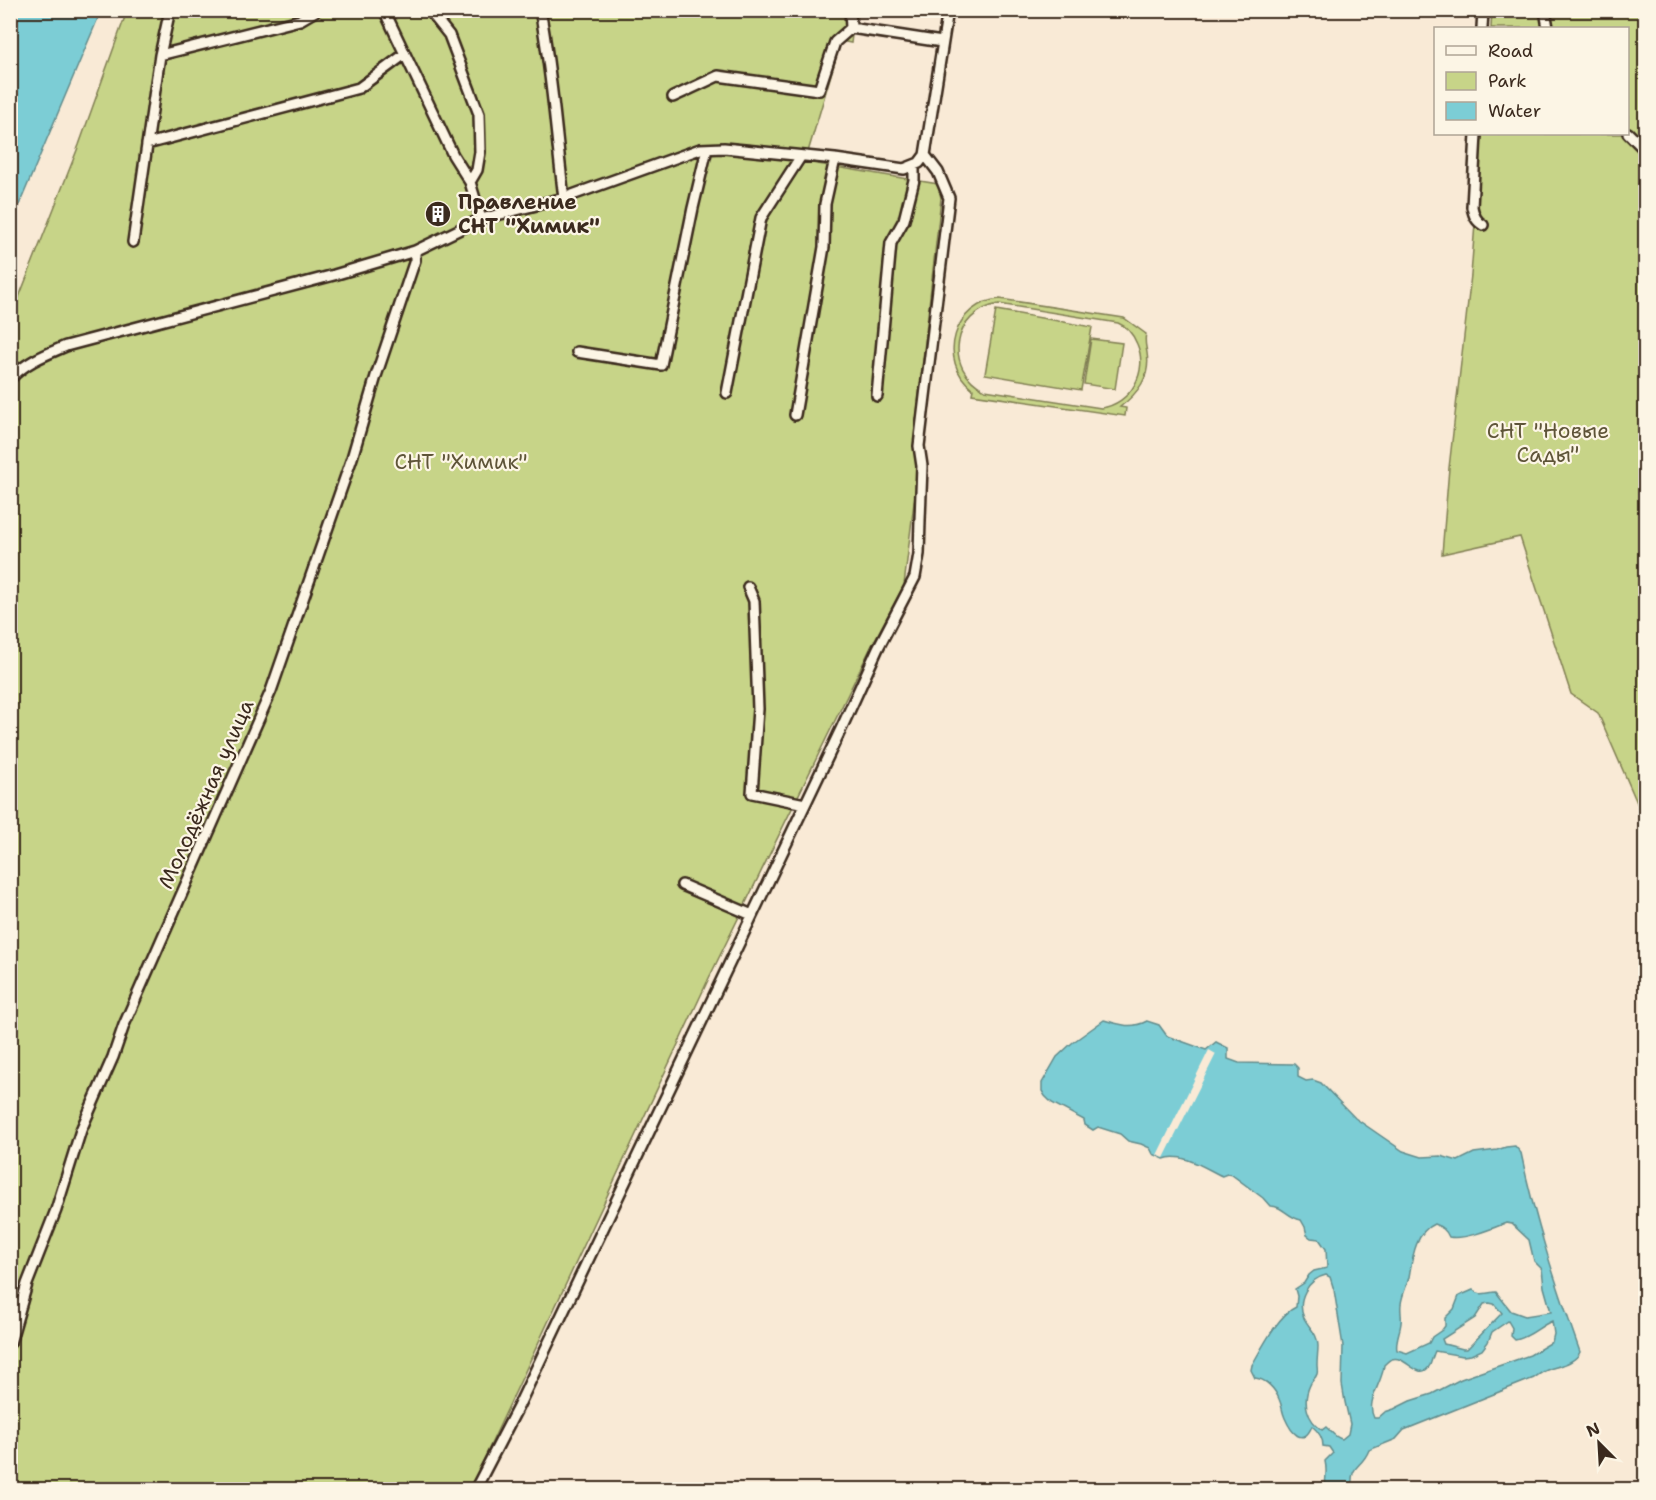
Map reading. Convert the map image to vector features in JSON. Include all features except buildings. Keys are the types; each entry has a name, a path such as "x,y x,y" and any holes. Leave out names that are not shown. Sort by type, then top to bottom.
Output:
{"street":[{"path":"133,242 160,55 170,10"},
{"path":"160,55 300,20 317,10"},
{"path":"384,10 453,155 470,182 482,219"},
{"path":"429,10 449,35 479,114 480,152 477,170 470,182"},
{"path":"540,10 548,50 564,198"},
{"path":"673,96 718,76 819,90 835,42 850,28 850,10"},
{"path":"10,379 19,369 66,346 334,275 415,251 482,219 564,198 700,149 724,148 835,159 904,169 920,163 926,155 948,10"},
{"path":"1482,27 1483,10"},
{"path":"1545,10 1548,27"},
{"path":"850,28 942,42"},
{"path":"147,144 359,88 405,54"},
{"path":"1629,134 1646,151"},
{"path":"1476,135 1472,207 1478,222 1483,225"},
{"path":"578,352 661,365 707,149"},
{"path":"475,1490 518,1407 878,648 915,577 919,554 922,466 919,446 949,198 938,172 926,155"},
{"path":"727,393 761,218 801,156"},
{"path":"795,415 824,247 825,204 835,159"},
{"path":"877,396 891,243 904,220 914,180 914,165"},
{"name":"Молодёжная улица","path":"10,1343 27,1284 56,1210 81,1130 113,1057 124,1025 271,691 352,458 375,376 415,251"},
{"path":"748,587 754,601 758,709 752,793 805,804"},
{"path":"682,885 752,915"}],"green space":[{"name":"СНТ \"Химик\"","path":"127,11 855,11 851,43 841,41 805,162 938,184 941,198 915,431 917,478 904,585 871,647 709,978 470,1489 11,1489 10,320 79,145"},
{"name":"СНТ \"Новые Сады\"","path":"1492,11 1645,11 1645,821 1598,713 1571,694 1520,537 1442,554 1449,468 1471,275 1482,135 1629,135 1629,27 1491,27"},
{"path":"1000,299 1124,318 1146,334 1147,370 1138,390 1120,407 1126,408 1125,416 972,394 973,389 962,377 955,364 953,349 955,335 961,321 971,310 984,303","holes":["999,304 1118,323 1130,331 1134,337 1141,365 1135,385 1129,393 1112,405 1101,408 985,390 972,381 963,369 959,356 959,342 963,329 971,318 983,309"]},
{"path":"996,310 1092,327 1081,390 985,374"},
{"path":"1091,339 1122,343 1115,389 1084,384"}],"water":[{"path":"10,11 101,11 11,224"},
{"path":"1104,1020 1131,1026 1147,1021 1159,1025 1167,1036 1206,1050 1216,1042 1228,1048 1228,1059 1239,1063 1294,1064 1298,1068 1298,1077 1306,1081 1313,1080 1321,1083 1355,1118 1403,1151 1422,1157 1441,1156 1458,1161 1474,1153 1515,1146 1521,1153 1547,1254 1580,1352 1578,1356 1534,1378 1404,1430 1396,1439 1369,1450 1354,1470 1352,1489 1326,1489 1325,1461 1333,1453 1329,1447 1323,1446 1320,1435 1312,1426 1309,1433 1301,1437 1290,1428 1275,1392 1266,1382 1255,1378 1251,1370 1277,1324 1296,1307 1295,1289 1304,1283 1314,1271 1327,1268 1326,1249 1319,1239 1307,1235 1301,1220 1275,1206 1270,1206 1232,1175 1222,1176 1186,1159 1171,1157 1164,1159 1153,1154 1150,1148 1128,1141 1120,1134 1098,1127 1093,1130 1085,1125 1084,1120 1052,1103 1042,1091 1042,1083 1057,1057","holes":["1506,1223 1512,1224 1529,1240 1534,1261 1542,1269 1551,1312 1525,1316 1511,1311 1496,1292 1481,1294 1473,1290 1459,1296 1454,1309 1445,1318 1445,1326 1432,1337 1429,1343 1407,1353 1397,1350 1402,1301 1413,1255 1422,1233 1434,1224 1447,1232 1449,1237 1463,1237","1326,1275 1330,1277 1343,1346 1342,1384 1350,1424 1348,1434 1342,1439 1326,1427 1322,1430 1317,1426 1306,1404 1308,1391 1317,1373 1318,1342 1304,1318 1302,1304 1305,1291 1320,1277","1484,1304 1494,1304 1502,1313 1467,1349 1444,1344 1442,1339 1475,1318","1508,1321 1512,1328 1511,1336 1515,1340 1526,1337 1552,1321 1554,1334 1552,1342 1530,1355 1461,1379 1432,1394 1410,1401 1374,1418 1373,1398 1384,1365 1389,1360 1402,1360 1417,1370 1426,1370 1435,1351 1463,1356 1471,1355 1482,1350 1492,1332"]}],"pier":[{"path":"1209,1050 1216,1054 1164,1158 1157,1155"}],"place":[{"name":"Правление СНТ \"Химик\"","path":"438,214"}]}
